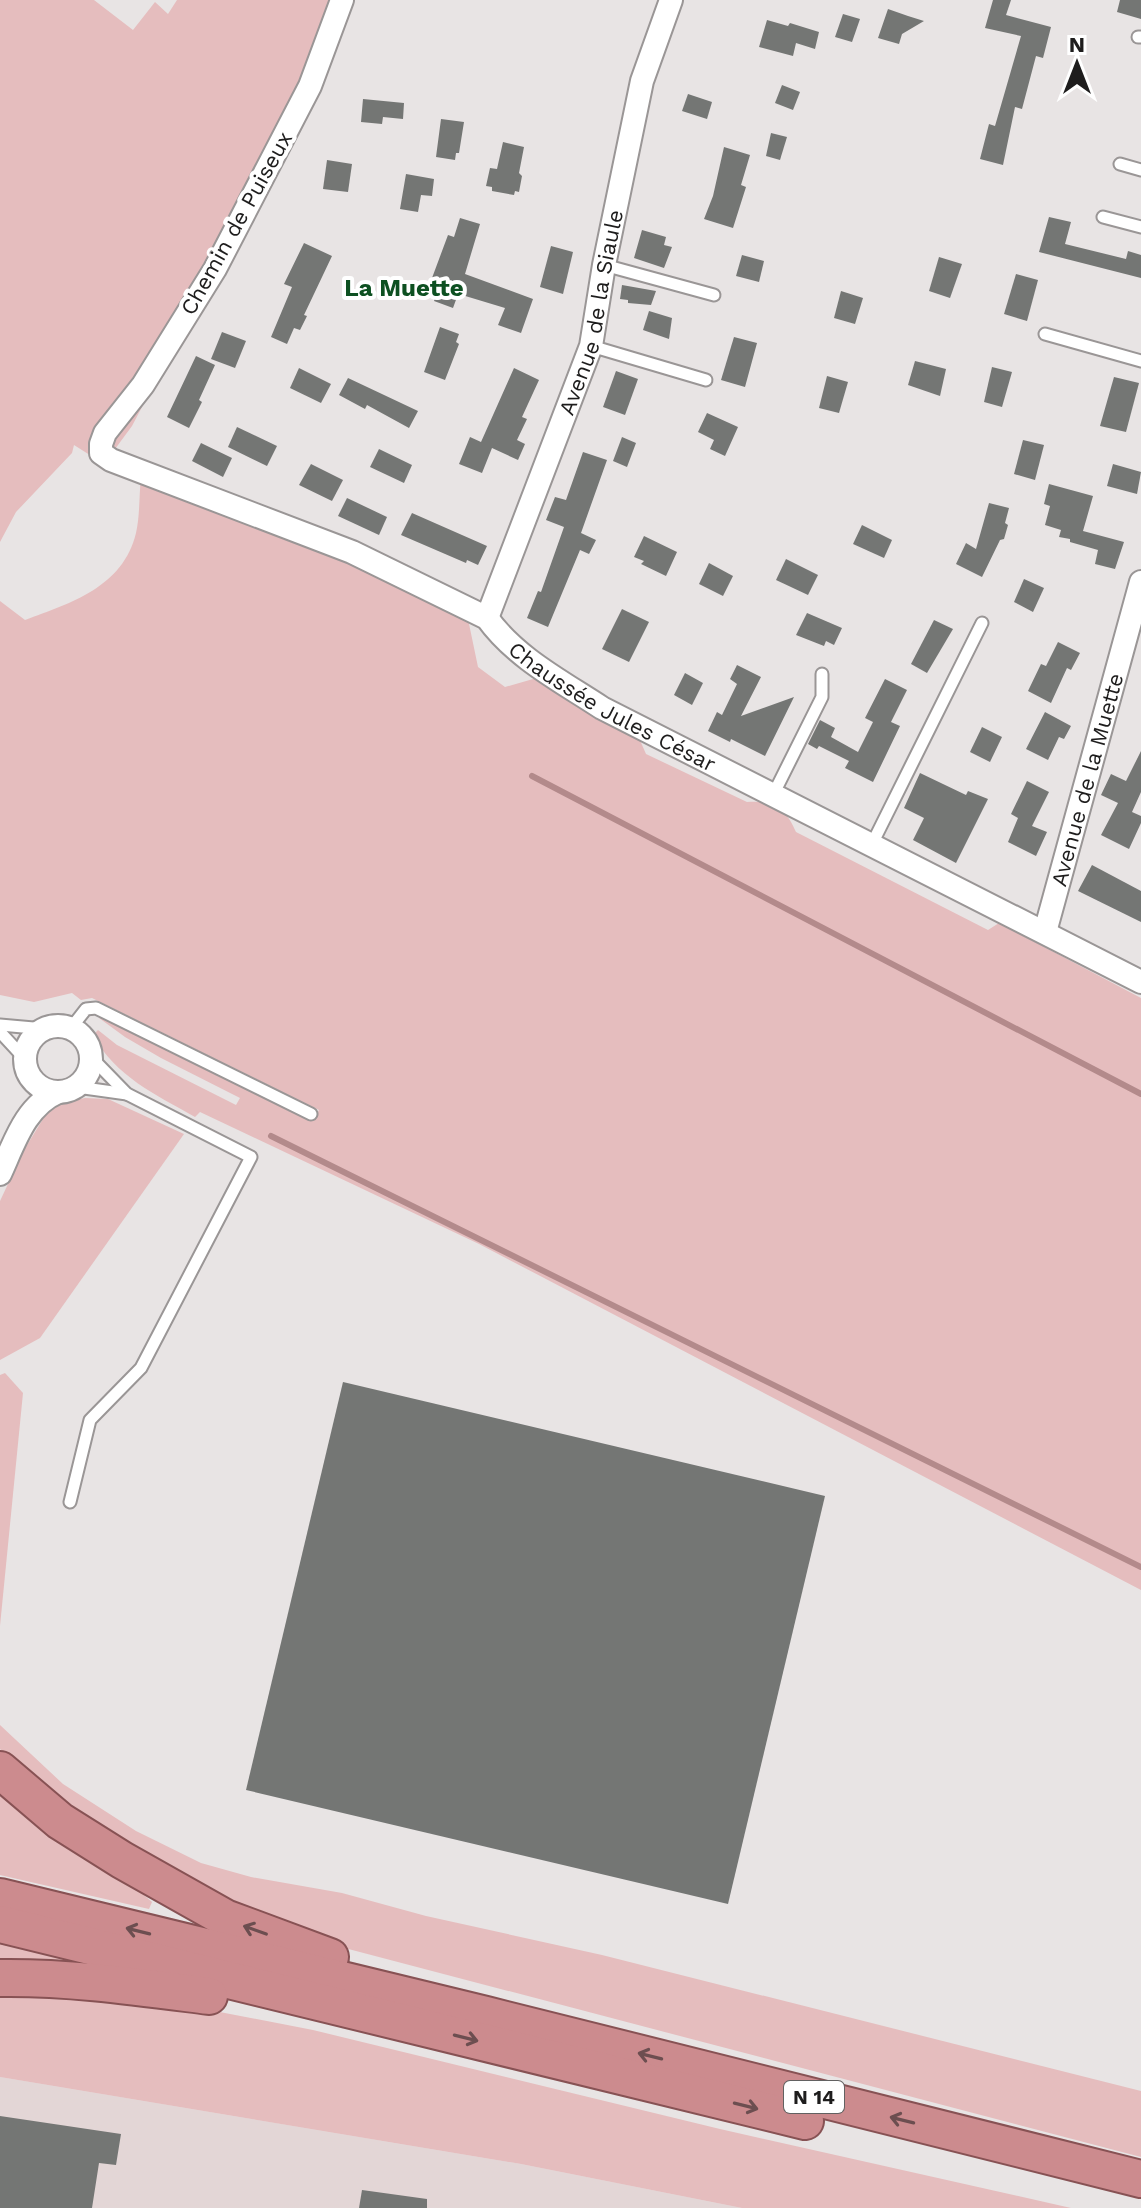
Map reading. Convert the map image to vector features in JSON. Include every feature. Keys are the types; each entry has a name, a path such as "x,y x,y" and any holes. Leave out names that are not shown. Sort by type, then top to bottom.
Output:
{"highway":[{"path":"0,1770 60,1821 225,1918 486,2015"},
{"name":"N 14","path":"0,1897 1141,2179"},
{"name":"N 14","path":"0,1924 1141,2204"},
{"path":"0,1978 103,1982 230,1999 352,2026 390,2020"}],"street":[{"name":"Chemin de Puiseux","path":"105,433 143,385 215,269 310,86 342,0"},
{"name":"Avenue de la Siaule","path":"487,618 591,346 604,265 642,81 671,0"},
{"name":"Chaussée Jules César","path":"105,433 100,449 111,460 352,552 487,618 499,634 532,662 602,708 1141,982"},
{"name":"Avenue de la Muette","path":"1045,932 1141,582"},
{"path":"0,1174 25,1122 29,1104 29,1044 45,1029 55,1026 71,1028 82,1035 87,1043 91,1057 89,1072 67,1089 42,1101 25,1122"},
{"path":"28,1068 39,1086 67,1089"}],"lane":[{"path":"1120,164 1141,170"},
{"path":"1103,217 1141,227"},
{"path":"604,265 714,295"},
{"path":"1045,334 1141,361"},
{"path":"591,346 706,380"},
{"path":"871,846 982,623"},
{"path":"773,795 822,697 822,674"},
{"path":"71,1028 86,1009 96,1008 311,1114"},
{"path":"0,1025 45,1029"},
{"path":"0,1032 28,1068"},
{"path":"70,1502 90,1420 141,1368 251,1157 127,1094 91,1057"},
{"path":"67,1089 127,1094"}],"shaded area":[{"path":"0,0 94,0 133,30 155,2 168,14 177,0 351,0 310,86 132,426 104,464 74,445 72,453 16,512 0,542"},
{"path":"141,477 341,556 468,619 478,667 505,687 540,677 639,738 646,754 747,802 764,802 778,807 796,832 988,930 999,923 1141,998 1141,1590 479,1244 200,1112 195,1117 125,1073 102,1050 93,1035 98,1030 117,1045 236,1105 240,1098 125,1037 99,1018 99,1014 313,1121 319,1110 92,998 81,1000 72,993 34,1002 0,995 0,601 25,620 77,599 107,580 120,567 136,533"},
{"path":"85,1098 108,1099 184,1134 40,1338 0,1360 0,1201 24,1150 46,1114 62,1103"},
{"path":"5,1373 23,1393 0,1626 0,1375"},
{"path":"0,1725 63,1784 136,1831 201,1863 251,1877 342,1893 426,1916 602,1955 1141,2091 1141,2157 318,1941 209,1895 41,1788 0,1749"},
{"path":"0,1789 119,1874 152,1902 149,1909 0,1875"},
{"path":"0,1942 73,1961 74,1972 0,1970"},
{"path":"41,1994 199,2008 313,2030 720,2129 1071,2208 742,2208 521,2164 0,2077 0,1998"},
{"path":"0,2077 521,2164 742,2208 0,2208"}],"building":[{"path":"993,0 1011,0 1006,15 1051,27 1043,58 1036,56 1022,109 1015,107 1003,165 980,159 989,124 995,126 1021,36 985,28"},
{"path":"1120,0 1141,0 1141,19 1117,12"},
{"path":"888,9 924,21 902,34 899,44 878,38"},
{"path":"843,14 860,19 852,42 835,37"},
{"path":"767,20 819,32 815,49 796,43 793,56 759,47"},
{"path":"782,85 800,92 793,110 775,103"},
{"path":"688,94 712,102 707,119 682,111"},
{"path":"363,99 404,103 403,119 383,117 382,124 361,122"},
{"path":"441,119 464,122 455,160 436,157"},
{"path":"771,133 787,137 780,160 766,156"},
{"path":"503,142 524,147 519,192 515,191 514,195 492,191 492,187 486,186 490,168 497,169"},
{"path":"724,147 750,155 741,185 746,187 733,228 704,219 713,196"},
{"path":"327,160 352,164 348,192 323,189"},
{"path":"406,174 434,179 432,196 421,195 418,212 400,209"},
{"path":"1049,217 1071,222 1065,244 1126,259 1128,251 1141,255 1141,278 1039,252"},
{"path":"460,218 480,224 465,274 533,299 521,333 498,325 505,308 462,295 461,299 457,297 453,308 434,301 441,281 432,278 448,235 454,237"},
{"path":"642,230 666,237 664,245 672,247 664,268 634,258"},
{"path":"304,243 332,256 300,330 294,328 287,344 271,337 292,287 284,284"},
{"path":"551,246 573,252 563,294 540,287"},
{"path":"742,255 764,261 759,282 736,276"},
{"path":"939,257 962,264 950,298 929,291"},
{"path":"1016,274 1038,280 1027,321 1004,314"},
{"path":"622,285 656,291 651,305 628,303 628,300 620,299"},
{"path":"841,291 863,298 855,324 834,318"},
{"path":"649,311 672,318 669,339 643,330"},
{"path":"440,327 459,334 456,342 459,344 445,380 424,372"},
{"path":"222,332 246,341 235,368 211,359"},
{"path":"734,337 757,343 745,387 721,380"},
{"path":"196,356 215,365 189,428 167,417"},
{"path":"915,361 946,369 940,396 908,385"},
{"path":"992,367 1012,372 1002,407 984,402"},
{"path":"299,368 331,384 321,403 290,388"},
{"path":"514,368 539,380 522,417 527,419 517,440 525,444 518,460 492,448 482,473 459,464 470,437 481,442"},
{"path":"616,371 638,379 625,415 603,407"},
{"path":"827,376 848,382 839,413 819,408"},
{"path":"1114,377 1139,383 1126,432 1100,426"},
{"path":"348,378 418,411 409,428 367,405 365,409 339,395"},
{"path":"707,413 738,427 725,456 710,449 714,440 698,432"},
{"path":"237,427 277,446 267,466 228,447"},
{"path":"622,437 636,443 627,467 613,461"},
{"path":"1023,440 1044,445 1035,480 1014,474"},
{"path":"201,443 232,458 223,477 192,461"},
{"path":"379,449 412,465 404,483 370,467"},
{"path":"583,452 607,460 581,533 596,540 589,554 580,550 548,627 527,618 538,591 541,592 564,527 546,520 555,497 566,500"},
{"path":"311,464 343,480 332,501 299,485"},
{"path":"1113,464 1141,472 1137,494 1107,486"},
{"path":"1049,484 1093,496 1083,531 1124,542 1115,569 1095,564 1098,550 1059,537 1061,530 1045,525 1050,506 1044,504"},
{"path":"347,498 387,517 379,535 338,516"},
{"path":"989,503 1009,508 1005,523 1008,525 1004,539 1000,540 982,577 956,564 966,543 976,549"},
{"path":"412,513 487,546 478,565 467,560 466,563 401,535"},
{"path":"862,525 892,540 884,558 853,544"},
{"path":"644,536 677,552 666,576 641,564 644,561 634,557"},
{"path":"786,559 818,575 808,595 776,580"},
{"path":"709,563 733,576 723,596 699,584"},
{"path":"1024,579 1044,588 1033,612 1014,602"},
{"path":"622,609 649,622 629,662 602,649"},
{"path":"807,613 842,628 834,645 826,641 824,646 796,635"},
{"path":"934,620 953,629 927,673 911,664"},
{"path":"1058,642 1080,653 1071,670 1067,668 1051,703 1028,691 1041,664 1046,666"},
{"path":"737,665 761,677 741,716 794,697 765,756 708,731 717,712 722,715 737,684 730,679"},
{"path":"685,673 703,683 692,705 674,695"},
{"path":"885,679 907,690 891,722 900,726 873,782 845,768 849,761 808,744 820,720 835,728 831,737 858,752 873,722 865,718"},
{"path":"1045,712 1071,726 1064,739 1059,737 1048,760 1026,749"},
{"path":"982,727 1002,737 990,762 970,752"},
{"path":"1141,751 1141,792 1132,812 1141,816 1141,823 1129,849 1101,835 1118,803 1101,795 1111,774 1126,781"},
{"path":"920,773 966,795 968,791 988,799 956,863 913,840 924,818 904,808"},
{"path":"1027,781 1049,792 1032,826 1047,832 1036,856 1008,842 1018,818 1011,814"},
{"path":"1092,865 1141,891 1141,922 1078,891"},
{"path":"343,1382 825,1496 728,1904 246,1790"},
{"path":"0,2116 121,2134 116,2165 99,2163 92,2208 0,2208"},
{"path":"362,2190 427,2199 427,2208 359,2208"}],"waterway":[{"path":"532,776 1141,1094"},
{"path":"271,1136 1141,1567"}],"district":[{"name":"La Muette","path":"404,288"}]}
